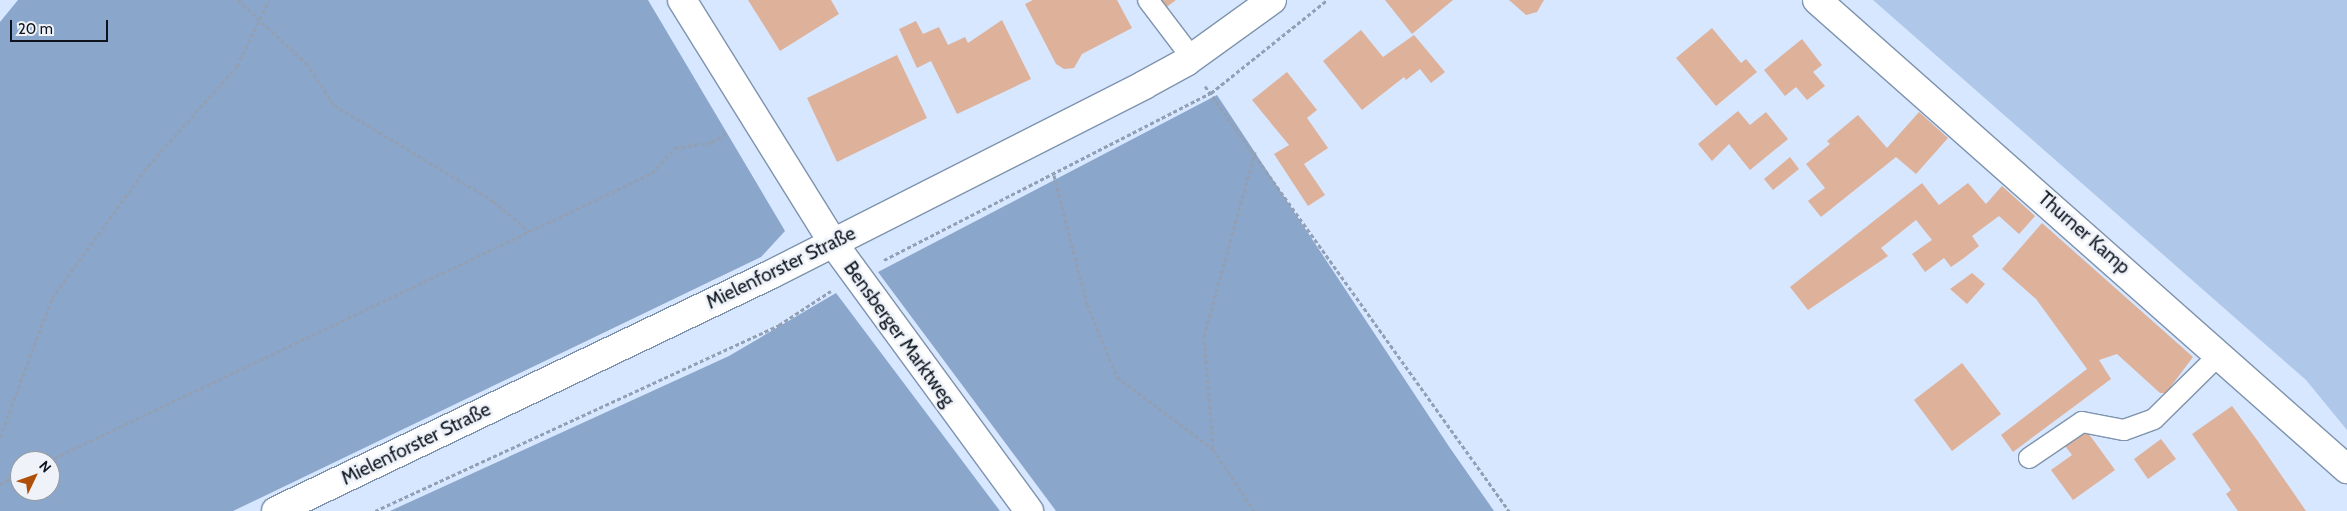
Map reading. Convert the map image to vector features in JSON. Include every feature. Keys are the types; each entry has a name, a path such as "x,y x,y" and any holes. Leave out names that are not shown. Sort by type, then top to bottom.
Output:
{"street":[{"name":"Bensberger Marktweg","path":"682,0 751,117 833,243 1029,511"},
{"name":"Mielenforster Straße","path":"276,511 833,243 1189,60 1272,0"},
{"name":"Thurner Kamp","path":"1817,0 2221,353 2347,469"}],"lane":[{"path":"1148,0 1189,60"},
{"path":"2029,458 2082,422 2124,430 2154,419 2221,353"}],"path":[{"path":"238,0 306,63 334,105 493,201 529,231"},
{"path":"0,436 52,298 148,166 237,66 269,0"},
{"path":"375,511 779,325 856,274 1212,93 1327,0"},
{"path":"1189,60 1509,511"},
{"path":"60,455 652,173 675,148 712,142 751,117"},
{"path":"1213,449 1204,336 1255,151"},
{"path":"1054,175 1087,304 1116,377 1213,449 1254,511"}],"shaded area":[{"path":"18,0 648,0 785,231 761,257 233,511 0,511 0,22"},
{"path":"1873,0 2347,0 2347,430 2306,380"},
{"path":"1217,95 1450,448 1494,511 1056,511 878,272"},
{"path":"836,293 1000,511 390,511 729,356"}],"building":[{"path":"748,0 831,0 839,14 780,51"},
{"path":"1033,0 1117,0 1132,28 1082,54 1074,68 1064,69 1056,64 1025,4"},
{"path":"1157,0 1176,0 1164,9"},
{"path":"1385,0 1453,0 1412,34"},
{"path":"1509,0 1544,0 1537,12 1526,15"},
{"path":"1002,20 1031,79 957,114 931,61 917,68 899,29 916,21 923,34 939,27 948,45 965,37 968,43"},
{"path":"1712,28 1741,63 1746,59 1757,72 1716,106 1676,58"},
{"path":"1361,30 1383,57 1414,35 1445,72 1431,83 1420,69 1406,80 1404,77 1362,110 1323,61"},
{"path":"1802,39 1822,65 1813,72 1825,86 1807,100 1796,87 1785,96 1764,70"},
{"path":"897,55 927,118 837,162 807,98"},
{"path":"1287,72 1317,110 1307,118 1328,148 1304,164 1325,195 1308,206 1274,154 1289,145 1252,100"},
{"path":"1738,111 1750,125 1766,112 1788,139 1750,170 1729,144 1712,161 1698,144"},
{"path":"1919,112 1948,138 1916,174 1896,157 1821,217 1808,201 1825,188 1806,164 1830,144 1827,141 1858,115 1887,148"},
{"path":"1790,157 1799,169 1773,190 1764,179"},
{"path":"1922,183 1939,205 1968,183 1986,204 2002,186 2035,216 2019,234 1999,216 1972,236 1979,246 1964,258 1951,267 1944,258 1925,272 1912,254 1932,240 1916,220 1881,248 1888,256 1808,310 1790,287"},
{"path":"2042,223 2193,357 2166,393 2160,393 2117,354 2099,360 2111,379 2013,452 2001,435 2087,369 2036,299 2002,269"},
{"path":"1972,273 1985,284 1967,304 1950,289"},
{"path":"1962,363 2001,414 1952,451 1914,400"},
{"path":"2232,406 2306,511 2238,511 2226,494 2231,490 2192,434"},
{"path":"2086,430 2115,470 2073,500 2051,470 2072,455 2065,446"},
{"path":"2161,439 2176,459 2148,479 2134,459"}]}
